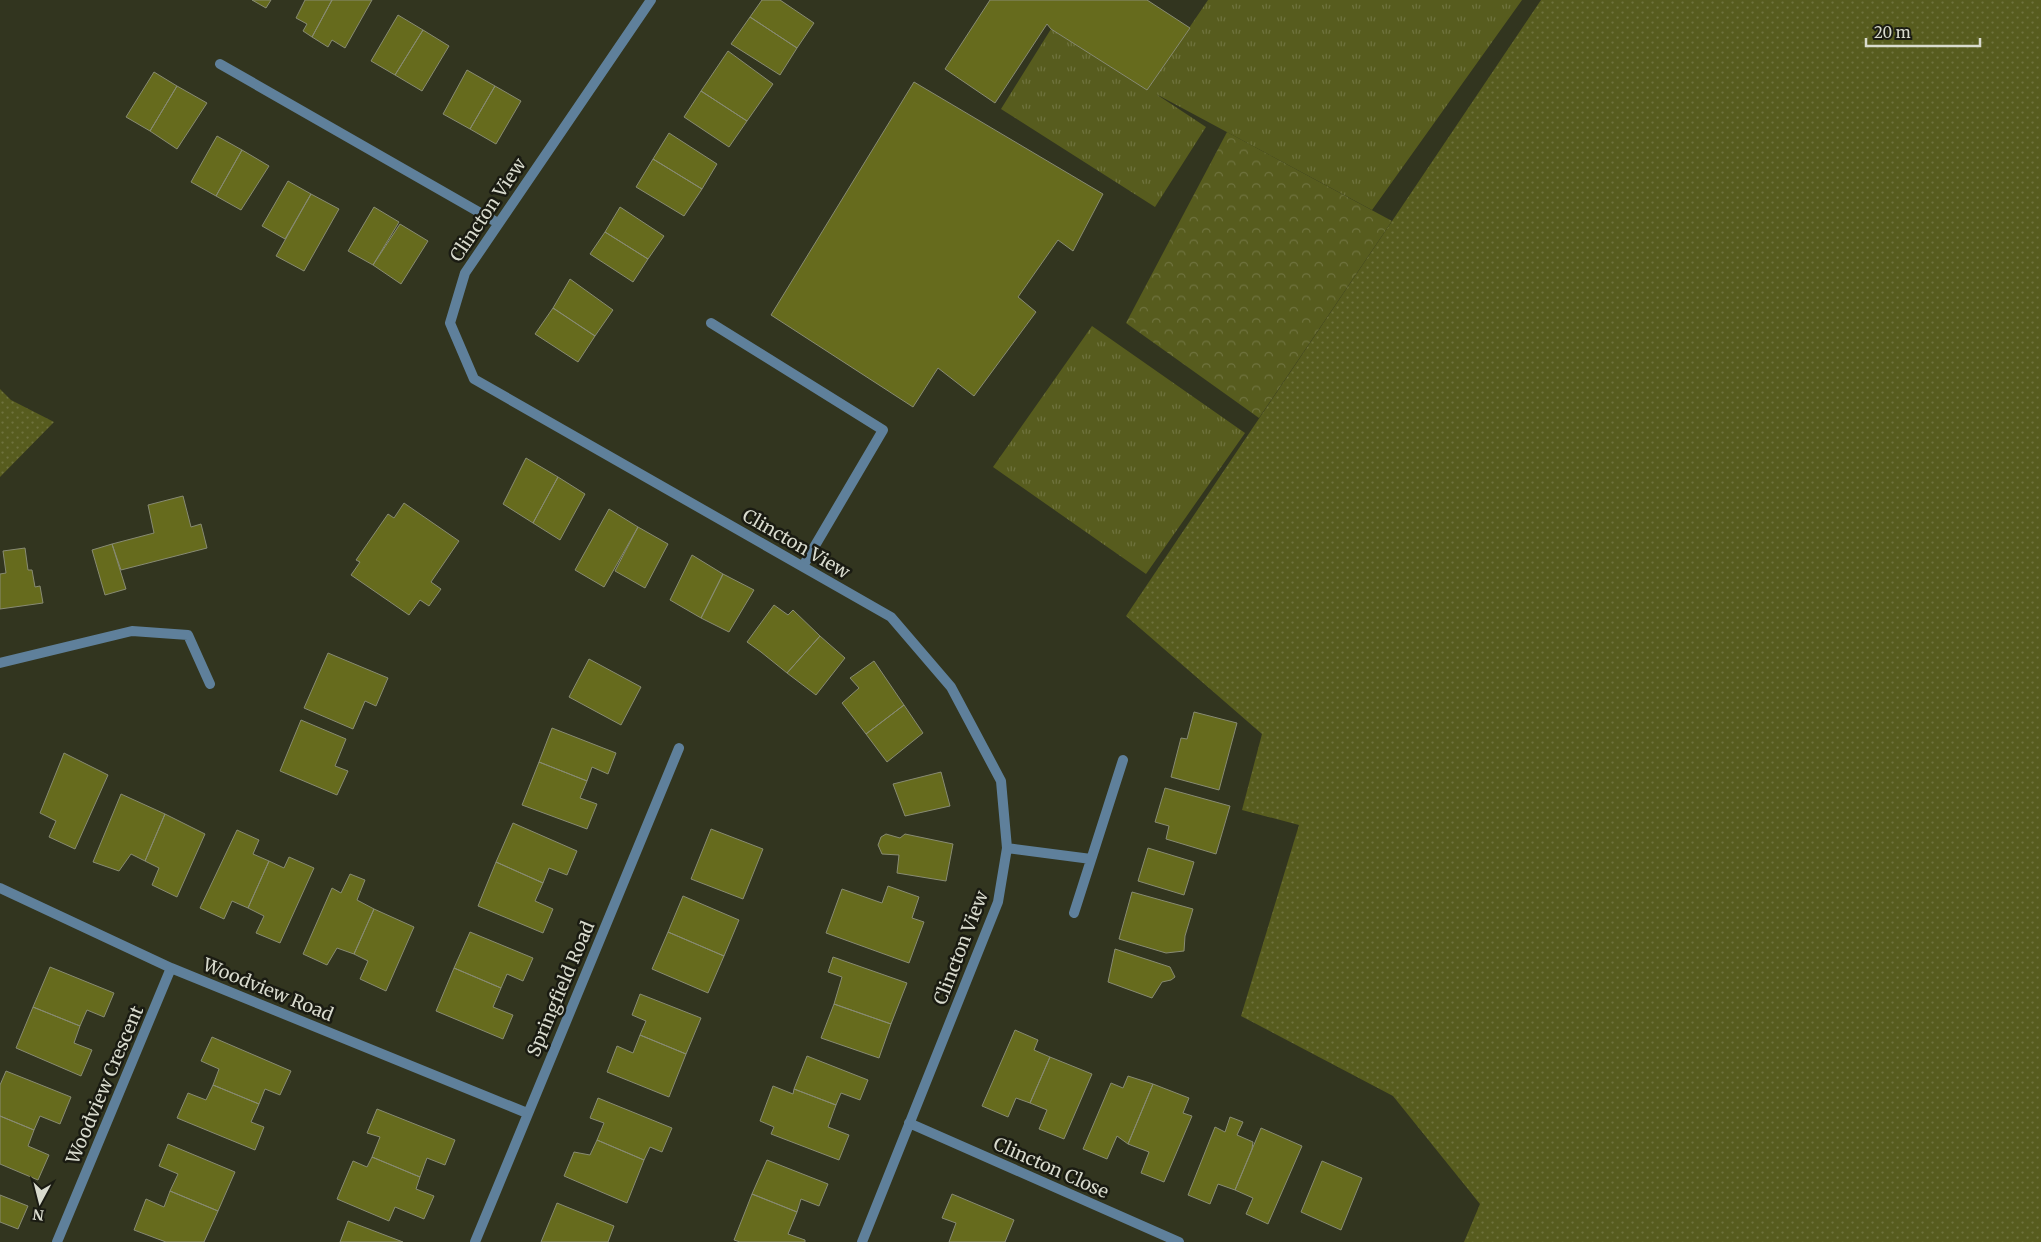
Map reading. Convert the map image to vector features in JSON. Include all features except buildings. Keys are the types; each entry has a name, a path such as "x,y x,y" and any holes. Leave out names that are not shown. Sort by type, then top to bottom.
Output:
{"street":[{"name":"Clincton View","path":"650,0 465,273 450,323 474,379 891,617 951,687 1001,781 1007,848 998,902 862,1242"},
{"path":"220,64 498,224"},
{"path":"711,323 883,430 803,566"},
{"path":"0,663 132,631 188,635 210,684"},
{"name":"Springfield Road","path":"475,1242 679,748"},
{"path":"1074,913 1123,760"},
{"path":"1007,848 1091,859"},
{"name":"Woodview Road","path":"0,888 171,968 527,1113"},
{"name":"Woodview Crescent","path":"56,1242 171,968"},
{"name":"Clincton Close","path":"910,1123 1179,1242"}],"green space":[{"path":"1208,0 1522,0 1372,210 1156,94 1206,127 1155,207 1001,109 1051,29 1147,90"},
{"path":"1541,0 2041,0 2041,1242 1464,1242 1480,1204 1393,1096 1241,1016 1299,825 1242,810 1262,734 1126,616"},
{"path":"1227,132 1392,221 1259,418 1126,323"},
{"path":"1092,326 1245,433 1146,574 993,467"},
{"path":"0,389 11,400 54,422 0,477"}]}
